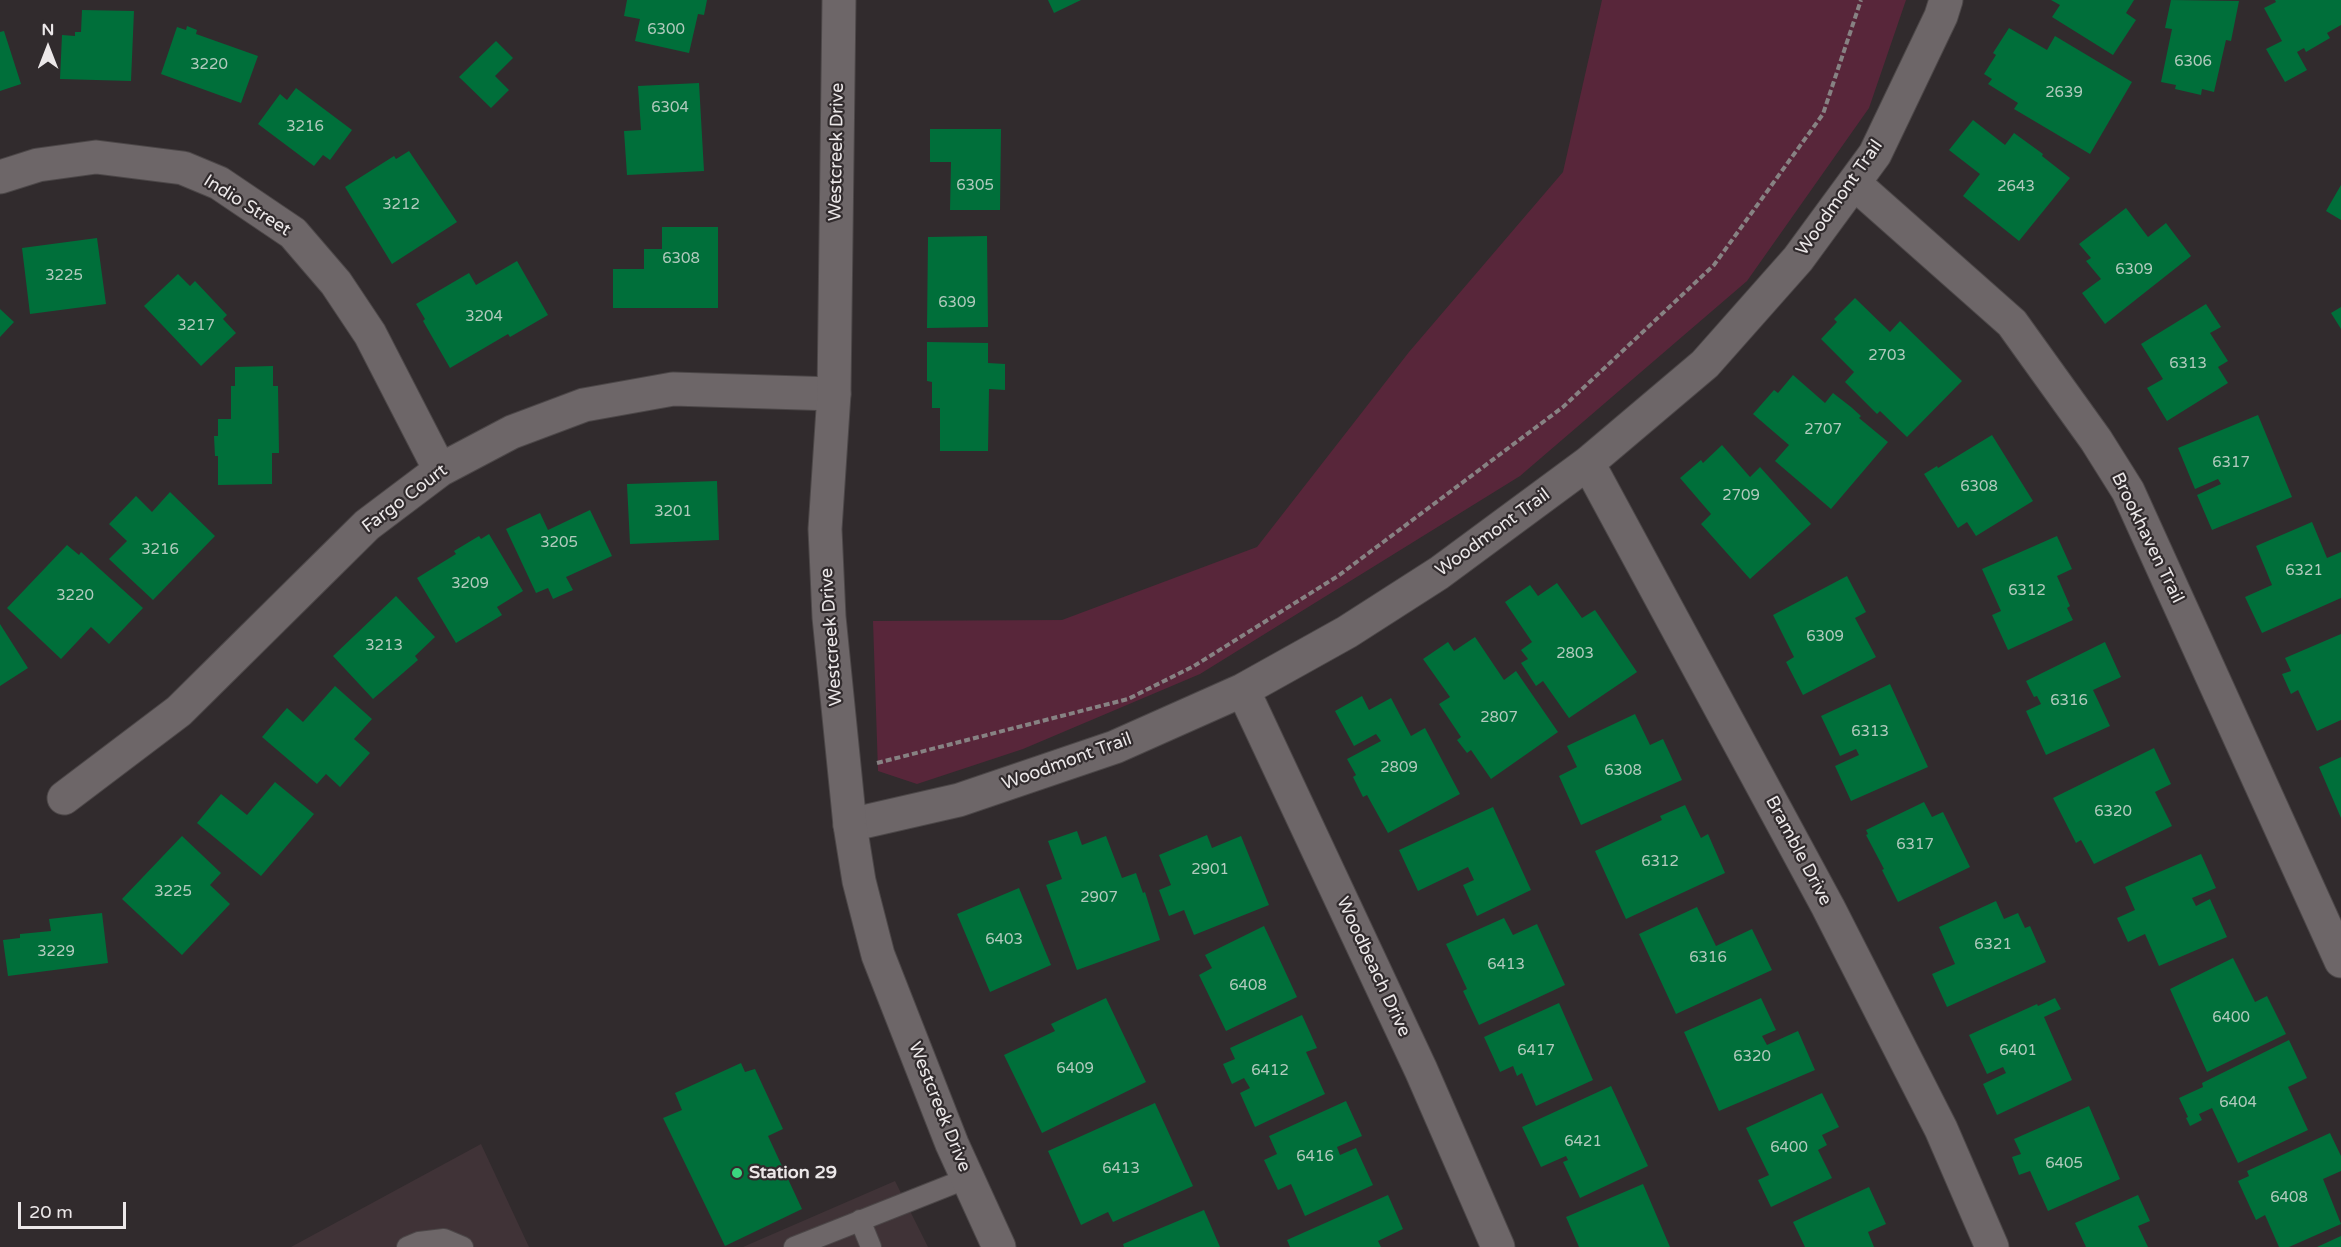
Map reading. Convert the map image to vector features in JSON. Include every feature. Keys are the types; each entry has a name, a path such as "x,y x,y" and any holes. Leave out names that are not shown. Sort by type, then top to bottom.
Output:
{"street":[{"name":"Westcreek Drive","path":"839,0 834,394 825,529 828,617 850,825 859,881 878,955 952,1144 999,1247"},
{"name":"Woodmont Trail","path":"850,825 959,800 1115,747 1243,690 1347,632 1439,573 1588,464 1705,364 1797,259 1875,154 1941,16 1946,0"},
{"name":"Indio Street","path":"0,177 38,165 96,157 183,168 219,183 293,233 336,283 370,334 440,470"},
{"name":"Brookhaven Trail","path":"1854,183 2012,323 2096,440 2128,491 2337,941"},
{"name":"Fargo Court","path":"64,798 179,711 367,525 440,470 512,432 584,405 673,389 834,394"},
{"name":"Bramble Drive","path":"1588,464 1828,906 1941,1129 1992,1247"},
{"name":"Woodbeach Drive","path":"1243,690 1421,1070 1497,1247"}],"lane":[{"path":"794,1247 968,1178"},
{"path":"860,1220 871,1247"},
{"path":"407,1247 419,1242 444,1239 463,1247"}],"path":[{"path":"844,771 1128,699 1194,666 1338,576 1563,407 1714,265 1823,114 1861,0"}],"shaded area":[{"path":"1602,0 1906,0 1869,108 1747,281 1520,476 1200,674 1023,749 917,784 878,771 873,621 1062,620 1257,547 1409,352 1563,172"},
{"path":"481,1144 529,1247 291,1247"},
{"path":"895,1181 928,1247 743,1247"}],"building":[{"path":"627,0 707,0 704,15 698,14 689,53 635,41 640,19 624,16"},
{"path":"1048,0 1081,0 1054,13"},
{"path":"2051,0 2134,0 2126,13 2136,20 2113,55 2052,17 2060,5"},
{"path":"2171,0 2239,1 2231,41 2226,40 2214,92 2202,89 2201,95 2175,89 2176,85 2161,82 2172,29 2165,28"},
{"path":"2275,0 2341,0 2341,25 2327,33 2330,38 2306,52 2304,48 2297,52 2307,70 2285,82 2266,49 2282,41 2264,8 2276,2"},
{"path":"82,10 134,11 131,81 60,79 62,35 75,36 75,32 81,32"},
{"path":"187,26 197,30 196,34 258,56 241,103 161,74 177,27 186,30"},
{"path":"2009,28 2047,50 2055,36 2132,82 2090,154 2014,109 2018,103 1988,84 1992,79 1984,74 1996,55 1993,53"},
{"path":"4,31 21,84 0,91 0,32"},
{"path":"496,41 513,58 495,76 509,90 491,108 459,77"},
{"path":"699,83 704,171 627,175 624,131 641,130 638,86"},
{"path":"296,88 352,130 330,160 323,155 314,166 258,124 280,94 287,100"},
{"path":"1973,120 2005,145 2014,133 2070,178 2019,241 1963,196 1980,174 1949,150"},
{"path":"930,129 1001,129 1000,210 950,210 951,162 930,162"},
{"path":"409,151 457,222 392,264 345,187 394,156 396,159"},
{"path":"2341,185 2341,220 2326,211"},
{"path":"2126,208 2148,237 2166,223 2191,256 2105,324 2082,293 2101,279 2086,261 2091,258 2079,244"},
{"path":"662,227 718,227 718,308 613,308 613,269 644,269 644,249 662,249"},
{"path":"987,236 988,327 927,328 928,237"},
{"path":"97,238 106,304 30,314 22,248"},
{"path":"517,261 548,315 510,337 508,334 450,368 416,304 469,273 476,285"},
{"path":"178,274 190,286 195,281 227,315 223,319 236,333 201,366 144,306"},
{"path":"1855,298 1890,332 1900,321 1962,381 1907,437 1880,411 1877,414 1845,382 1854,372 1821,339 1837,322 1834,319"},
{"path":"2206,304 2221,327 2210,333 2228,361 2218,367 2228,383 2167,421 2147,388 2163,379 2141,344"},
{"path":"2341,307 2341,329 2331,313"},
{"path":"0,309 14,322 0,337"},
{"path":"927,342 988,343 988,363 1005,364 1005,390 989,389 988,451 940,451 940,408 932,408 932,382 927,381"},
{"path":"273,366 273,386 278,386 279,453 272,453 272,484 218,485 218,456 215,456 214,436 218,436 218,419 231,419 231,386 235,386 235,367"},
{"path":"1793,375 1825,403 1833,393 1888,442 1831,509 1775,461 1789,445 1753,414 1774,390 1778,393"},
{"path":"2258,415 2292,497 2212,530 2197,495 2221,484 2218,479 2195,489 2178,448"},
{"path":"1992,435 2033,501 1976,536 1967,522 1958,528 1924,474"},
{"path":"1722,445 1750,477 1760,467 1811,524 1750,579 1701,524 1711,514 1680,478 1701,460 1703,463"},
{"path":"717,481 719,540 630,544 627,484"},
{"path":"170,492 215,536 153,600 109,559 127,541 109,524 136,496 152,512"},
{"path":"590,510 612,556 566,577 573,590 553,599 548,588 536,593 506,529 540,513 548,530"},
{"path":"2312,522 2327,558 2341,552 2341,598 2262,633 2245,597 2272,585 2256,546"},
{"path":"489,534 523,591 497,607 502,615 456,643 417,578 456,554 454,551 479,536 481,539"},
{"path":"2057,536 2072,569 2057,576 2070,606 2067,608 2073,620 2008,650 1992,615 2001,611 1982,569"},
{"path":"67,545 79,555 81,552 143,608 109,644 91,627 61,659 7,608"},
{"path":"1847,576 1866,612 1855,618 1876,657 1803,695 1786,662 1794,657 1773,615"},
{"path":"1557,583 1582,618 1595,610 1637,672 1569,718 1543,681 1536,686 1521,663 1528,659 1521,650 1532,642 1505,602 1530,585 1538,596"},
{"path":"396,596 435,637 415,656 418,660 373,699 333,656"},
{"path":"0,624 28,668 0,686"},
{"path":"2341,634 2341,720 2317,731 2298,690 2291,694 2282,674 2291,671 2285,658"},
{"path":"1475,637 1504,680 1516,671 1558,732 1491,779 1471,750 1467,753 1457,740 1461,737 1439,704 1450,697 1423,659 1448,642 1454,651"},
{"path":"2105,642 2121,677 2093,690 2110,726 2046,755 2026,711 2041,704 2037,696 2034,697 2026,681"},
{"path":"1890,684 1928,767 1851,801 1835,766 1859,755 1856,749 1840,756 1821,716"},
{"path":"335,686 372,719 354,739 370,753 340,787 326,774 317,784 262,737 287,708 303,722"},
{"path":"1362,696 1369,710 1391,698 1411,736 1425,728 1460,794 1388,833 1367,795 1363,797 1353,777 1356,775 1347,759 1381,741 1376,734 1354,746 1335,711"},
{"path":"1635,714 1650,745 1663,739 1682,780 1581,825 1559,776 1577,767 1567,746"},
{"path":"2154,748 2171,784 2155,792 2172,826 2094,864 2081,840 2076,843 2053,798"},
{"path":"2341,757 2341,818 2319,767"},
{"path":"275,782 314,814 261,876 197,823 221,794 247,815"},
{"path":"1924,802 1932,817 1943,812 1970,867 1898,902 1866,835 1868,834 1866,830"},
{"path":"1685,805 1701,838 1708,834 1725,873 1626,919 1595,851 1662,820 1660,816"},
{"path":"1493,807 1531,890 1477,916 1463,885 1474,880 1468,867 1418,891 1399,850"},
{"path":"1077,831 1082,845 1106,836 1122,878 1136,873 1143,893 1145,892 1160,940 1077,970 1046,885 1062,879 1048,841"},
{"path":"1207,835 1212,848 1241,836 1269,905 1194,935 1184,910 1169,916 1159,890 1171,885 1159,855"},
{"path":"182,836 221,873 210,885 230,904 182,955 122,899"},
{"path":"2201,854 2216,888 2192,898 2196,906 2210,899 2227,937 2159,966 2145,934 2128,942 2117,918 2135,910 2125,887"},
{"path":"1019,888 1051,965 990,992 957,914"},
{"path":"1996,901 2004,919 2018,913 2025,928 2030,926 2046,962 1947,1007 1932,974 1955,964 1939,927"},
{"path":"1697,907 1716,946 1752,929 1772,970 1676,1014 1639,934"},
{"path":"102,913 108,963 8,976 3,940 20,938 20,934 51,931 49,919"},
{"path":"1504,918 1513,935 1537,924 1565,985 1479,1025 1463,991 1467,989 1446,944"},
{"path":"1264,926 1297,997 1226,1031 1199,975 1212,968 1205,955"},
{"path":"2233,958 2255,1002 2267,996 2286,1034 2207,1072 2170,989"},
{"path":"1106,998 1146,1082 1042,1133 1004,1055 1055,1031 1051,1024"},
{"path":"1761,998 1776,1030 1762,1036 1767,1045 1798,1031 1815,1070 1719,1111 1684,1032"},
{"path":"2055,998 2061,1009 2044,1017 2072,1080 1997,1115 1983,1084 2006,1073 2003,1067 1987,1074 1969,1035"},
{"path":"1559,1003 1593,1080 1536,1106 1522,1073 1517,1076 1513,1066 1500,1072 1484,1037"},
{"path":"1302,1015 1317,1048 1306,1052 1325,1094 1255,1127 1240,1093 1250,1088 1244,1078 1232,1084 1223,1064 1235,1059 1230,1048"},
{"path":"2289,1040 2307,1078 2288,1087 2308,1130 2238,1163 2212,1108 2199,1114 2202,1120 2190,1126 2179,1098 2203,1087 2202,1083"},
{"name":"Station 29","path":"741,1063 745,1072 755,1069 783,1129 768,1136 802,1209 725,1246 663,1118 682,1110 675,1093"},
{"path":"1611,1086 1648,1166 1580,1198 1563,1162 1568,1160 1566,1156 1541,1167 1522,1127"},
{"path":"1822,1093 1839,1127 1822,1135 1827,1145 1818,1150 1832,1178 1771,1207 1758,1180 1769,1175 1746,1128"},
{"path":"1346,1101 1362,1136 1337,1147 1340,1155 1356,1148 1373,1185 1305,1216 1291,1184 1278,1190 1264,1160 1277,1154 1269,1136"},
{"path":"1155,1103 1193,1186 1113,1222 1108,1212 1081,1225 1048,1151"},
{"path":"2089,1106 2120,1179 2048,1211 2030,1171 2019,1175 2012,1157 2021,1154 2014,1139"},
{"path":"2330,1133 2341,1156 2341,1171 2323,1179 2341,1224 2289,1247 2279,1247 2265,1215 2256,1220 2238,1181 2249,1176 2247,1171"},
{"path":"1643,1184 1670,1247 1579,1247 1566,1217"},
{"path":"1869,1187 1886,1224 1868,1232 1874,1247 1805,1247 1793,1222"},
{"path":"1388,1195 1403,1229 1378,1241 1381,1247 1290,1247 1287,1240"},
{"path":"2138,1195 2150,1221 2138,1226 2148,1247 2086,1247 2075,1223"},
{"path":"1204,1210 1220,1247 1124,1247 1123,1244"},
{"path":"2341,1236 2341,1247 2317,1247"}],"place":[{"name":"Station 29","path":"737,1173"}]}
